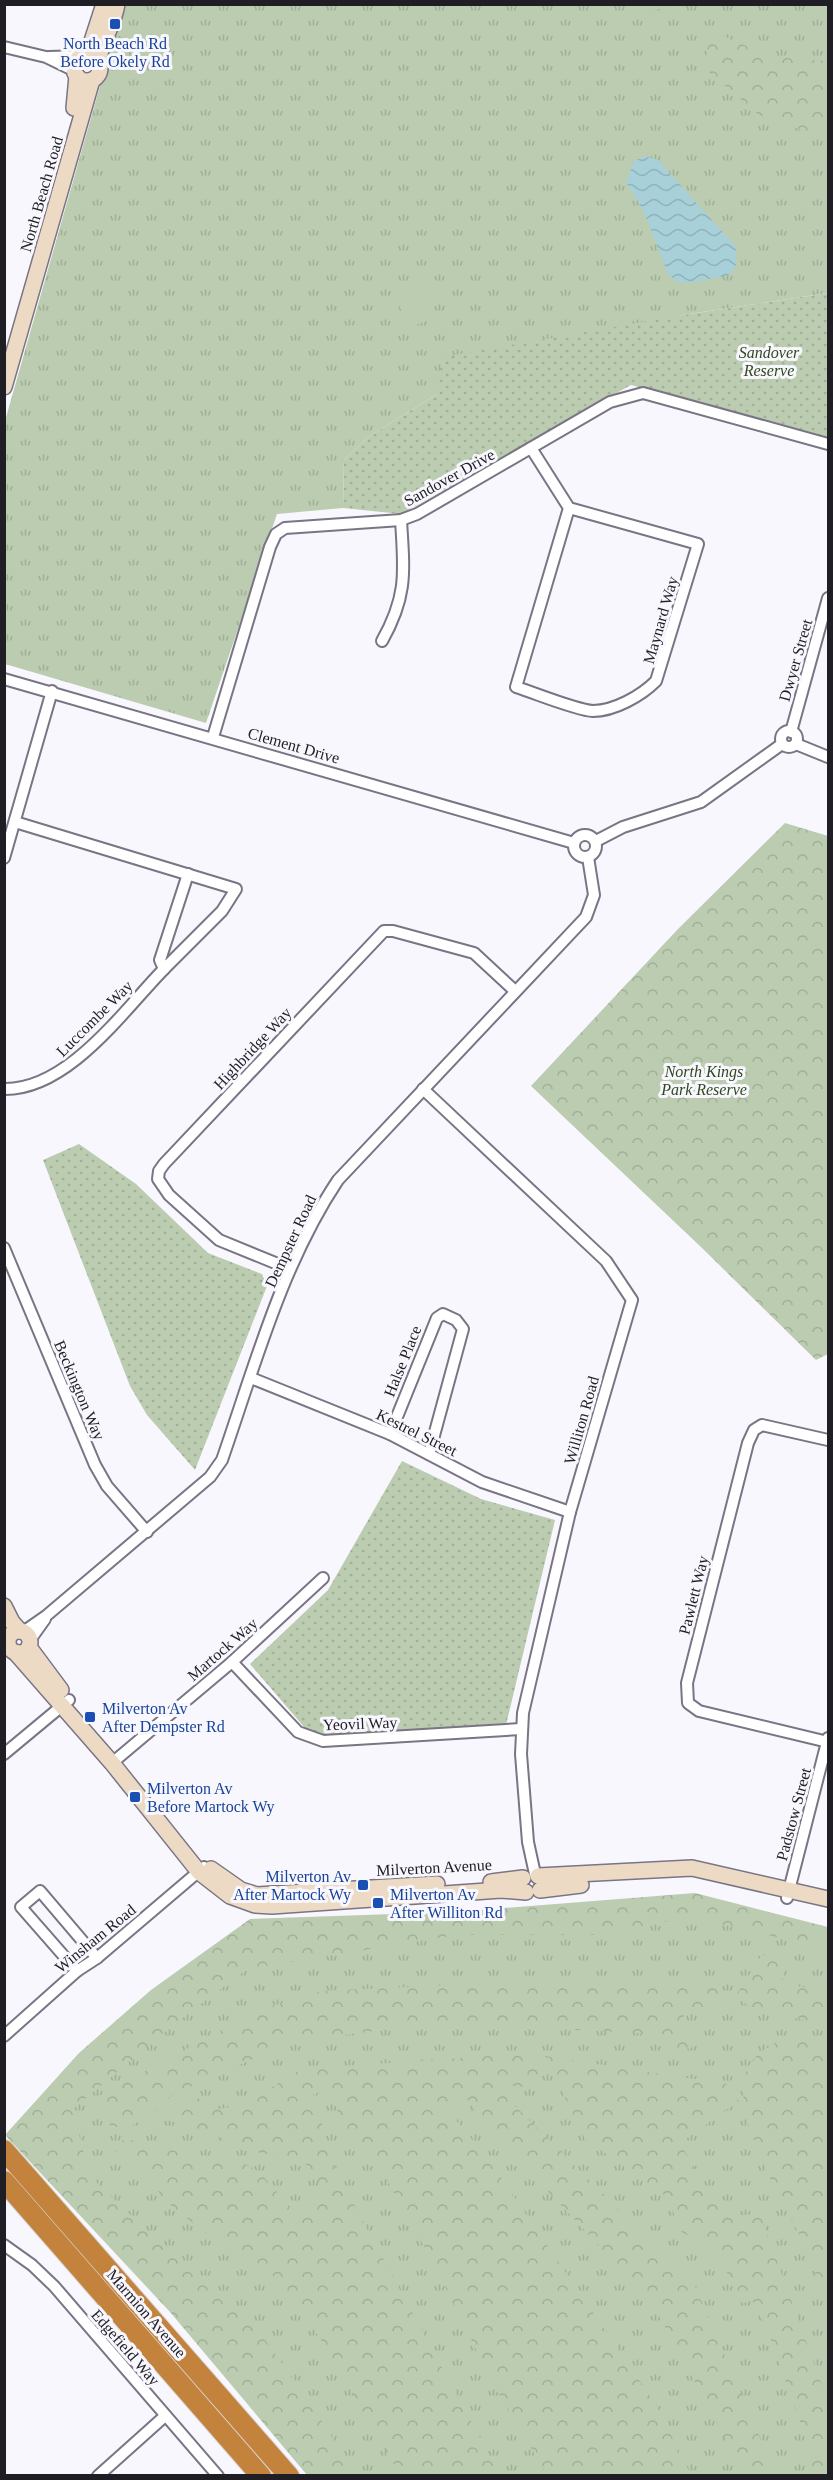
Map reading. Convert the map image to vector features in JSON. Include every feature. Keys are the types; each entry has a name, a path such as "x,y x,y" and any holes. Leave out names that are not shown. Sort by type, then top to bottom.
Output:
{"highway":[{"name":"Marmion Avenue","path":"4,2150 289,2475"},
{"name":"Marmion Avenue","path":"4,2181 261,2475"}],"street":[{"path":"89,58 104,4"},
{"path":"81,76 76,62 89,58 101,44 112,24 117,4"},
{"path":"4,47 46,57 89,58"},
{"path":"46,57 81,76 99,72 89,58"},
{"name":"North Beach Road","path":"4,351 81,76"},
{"name":"North Beach Road","path":"4,387 74,144 84,100 81,76"},
{"name":"Sandover Drive","path":"213,737 276,534 285,528 401,520 417,514 610,402 644,393 828,444"},
{"path":"531,448 568,507"},
{"name":"Maynard Way","path":"568,507 698,544 656,681 645,692 609,708 592,711 516,687 568,507"},
{"path":"381,641 395,617 403,592 401,520"},
{"name":"Dwyer Street","path":"791,732 828,597"},
{"name":"Clement Drive","path":"4,679 213,737 574,843"},
{"path":"4,858 52,691"},
{"path":"796,744 796,735 791,732 783,735 782,744 790,747 796,744 828,757"},
{"name":"Clement Drive","path":"574,843 584,834 596,841 623,827 700,802 782,744"},
{"name":"Luccombe Way","path":"4,1089 45,1079 77,1060 222,911 236,889 15,822"},
{"path":"588,857 596,849 596,841"},
{"name":"Clement Drive","path":"574,843 579,855 588,857"},
{"name":"Dempster Road","path":"18,1639 210,1478 222,1460 290,1269 321,1205 338,1180 586,917 594,895 588,857"},
{"path":"164,969 160,960 188,874"},
{"name":"Highbridge Way","path":"290,1269 219,1240 169,1195 158,1179 159,1171 164,1164 384,931 393,931 474,953 515,991"},
{"name":"Williton Road","path":"423,1089 606,1261 632,1300 570,1512 521,1730 531,1881"},
{"name":"Beckington Way","path":"4,1248 96,1465 107,1486 147,1532"},
{"name":"Halse Place","path":"390,1434 437,1318 443,1314 456,1320 463,1329 429,1454"},
{"name":"Kestrel Street","path":"251,1378 390,1434 482,1482 570,1512"},
{"name":"Pawlett Way","path":"828,1440 762,1425 754,1430 742,1465 687,1683 688,1703 699,1711 828,1740"},
{"name":"Martock Way","path":"116,1760 232,1662 323,1578"},
{"name":"Milverton Avenue","path":"4,1606 18,1639 66,1703 116,1760 203,1868 241,1890 257,1895 531,1881 692,1868 788,1894 828,1909"},
{"name":"Yeovil Way","path":"232,1662 298,1732 310,1738 322,1740 521,1730"},
{"path":"4,1754 66,1703"},
{"name":"Padstow Street","path":"788,1894 828,1740"},
{"name":"Winsham Road","path":"4,2036 76,1971 97,1958 203,1868"},
{"path":"76,1971 21,1907 40,1891 97,1958"},
{"name":"Milverton Avenue","path":"788,1894 828,1899"},
{"name":"Edgefield Way","path":"4,2245 32,2265 54,2286 218,2475"},
{"path":"98,2475 165,2416"}],"green space":[{"path":"635,4 669,5 644,15 639,13"},
{"path":"123,5 828,5 828,293 683,315 437,394 367,438 344,460 343,508 277,514 206,723 5,664 5,421"},
{"path":"711,31 772,57 828,61 828,134 815,135 759,115 704,68"},
{"path":"414,284 429,291 433,307 425,322 414,325 406,319 399,306 404,291"},
{"name":"Sandover Reserve","path":"828,293 828,437 631,385 401,514 343,508 344,460 367,438 437,394 442,357 683,315"},
{"name":"North Kings Park Reserve","path":"785,823 828,836 828,1354 816,1360 531,1086 678,929"},
{"path":"79,1144 136,1184 208,1253 262,1274 267,1286 195,1470 147,1415 130,1386 43,1160"},
{"path":"402,1461 481,1499 555,1520 506,1725 311,1735 250,1664 328,1590"},
{"path":"695,1893 828,1927 828,1949 686,1916 618,1935 457,1935 247,1969 172,2026 73,2109 89,2175 195,2277 253,2323 311,2404 356,2475 307,2475 170,2312 5,2135 79,2053 151,1990 250,1919 453,1912"},
{"path":"693,1904 828,1938 828,2475 319,2475 13,2137 251,1938"},
{"path":"769,1953 783,1959 783,1983 808,1988 828,1981 828,2025 756,2010 735,1997 761,1956"},
{"path":"707,1980 722,1989 726,1996 722,2004 708,2011 690,2010 683,2017 695,2040 693,2047 686,2049 666,2045 639,2033 436,2023 290,2042 173,2095 143,2120 128,2127 112,2127 106,2121 97,2097 259,2010 322,1991 537,1981 692,1984"},
{"path":"790,2034 828,2055 828,2314 806,2249 759,2153 744,2104 744,2082 750,2064 763,2051"},
{"path":"532,2053 539,2069 537,2077 522,2087 507,2085 507,2094 512,2103 695,2286 771,2464 778,2475 745,2475 651,2301 479,2118 472,2103 465,2098 449,2105 450,2113 487,2157 656,2405 691,2475 547,2475 493,2384 435,2266 384,2175 344,2131 334,2100 321,2091 313,2095 337,2173 500,2475 400,2475 320,2338 267,2268 211,2237 164,2200 146,2172 110,2148 113,2141 138,2140 215,2163 231,2160 248,2165 262,2175 293,2210 305,2209 319,2197 318,2181 309,2166 293,2159 233,2148 214,2134 163,2119 167,2113 198,2098 217,2109 233,2107 250,2101 301,2069"},
{"path":"545,2056 727,2084 739,2101 680,2143 723,2216 760,2214 828,2402 828,2475 809,2475 810,2449 758,2305 751,2301 742,2303 719,2260 700,2243 678,2230 670,2199 585,2139"}],"water":[{"path":"646,156 658,160 736,247 736,266 729,275 690,283 677,282 668,274 643,210 626,182 634,161"}],"place":[{"name":"North Beach Rd Before Okely Rd","path":"115,24"},
{"name":"Milverton Av After Dempster Rd","path":"90,1717"},
{"name":"Milverton Av Before Martock Wy","path":"135,1797"},
{"name":"Milverton Av After Martock Wy","path":"363,1885"},
{"name":"Milverton Av After Williton Rd","path":"378,1903"}]}
